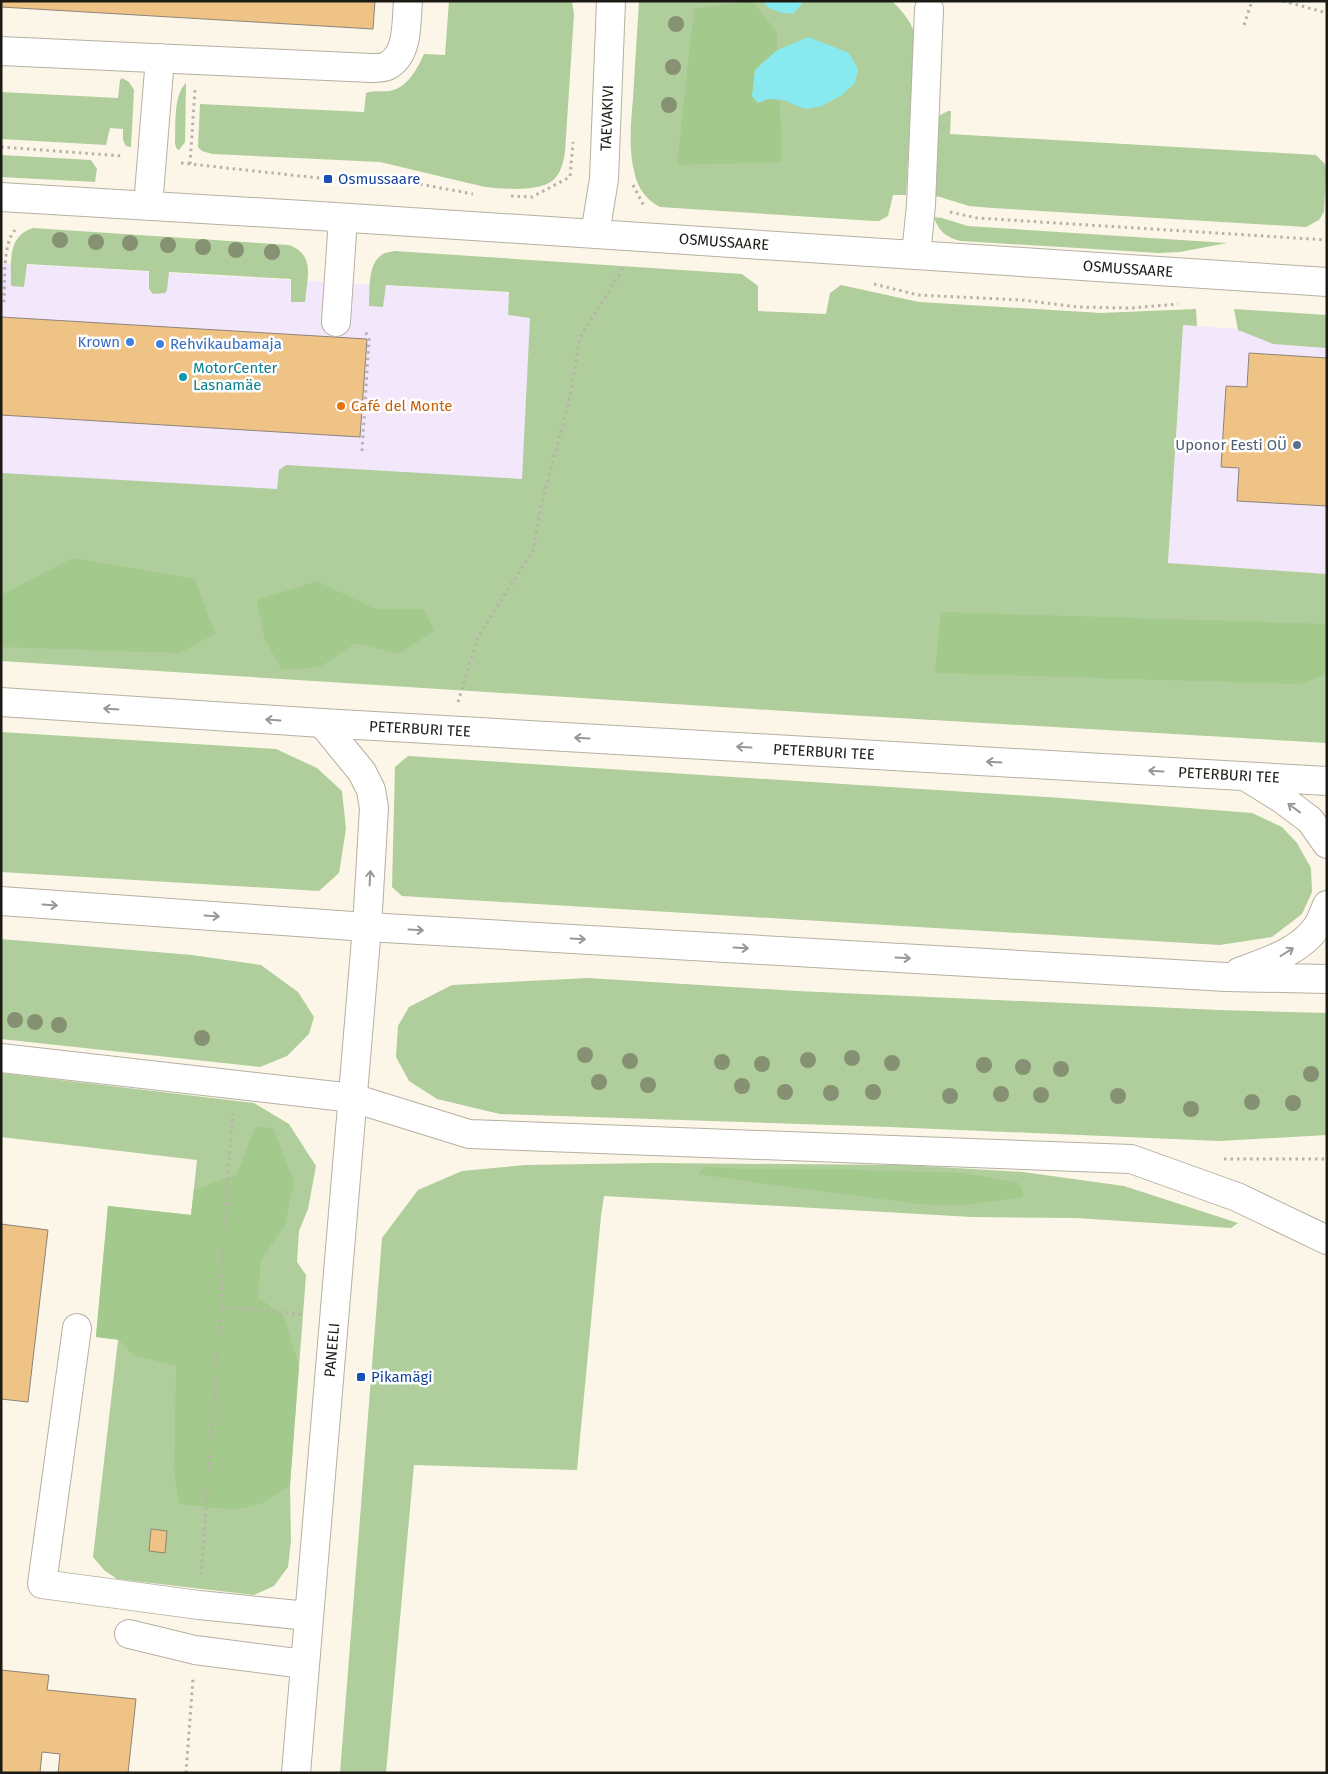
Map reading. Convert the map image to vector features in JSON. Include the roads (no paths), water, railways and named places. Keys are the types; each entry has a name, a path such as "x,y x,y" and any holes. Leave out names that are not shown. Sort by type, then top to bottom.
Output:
{"main road":[{"path":"1,51 371,68 386,66 394,60 403,47 408,1"},
{"name":"TAEVAKIVI","path":"595,234 604,179 611,1"},
{"path":"916,255 921,205 929,9"},
{"path":"148,206 160,58"},
{"name":"OSMUSSAARE","path":"1,197 1327,282"},
{"path":"336,322 343,218"},
{"name":"PETERBURI TEE","path":"1,702 322,723 1327,781"},
{"path":"322,723 362,772 371,790 374,808 367,927"},
{"path":"1244,776 1282,799 1310,820 1327,844"},
{"path":"1,901 367,927 1226,977 1327,979"},
{"path":"1226,977 1282,956 1303,942 1318,926 1327,905"},
{"name":"PANEELI","path":"296,1773 367,927"},
{"path":"1,1058 353,1098 469,1134 1131,1159 1237,1197 1327,1240"},
{"path":"77,1328 42,1584 199,1605 308,1616"},
{"path":"129,1634 195,1650 304,1664"}],"water":[{"path":"764,1 804,1 793,14 779,12 767,7"},
{"path":"808,37 849,53 858,69 855,83 842,95 822,106 805,109 783,100 768,99 758,103 752,96 755,70 776,51"}],"place":[{"name":"Osmussaare","path":"328,179"},
{"name":"Krown","path":"130,342"},
{"name":"Rehvikaubamaja","path":"160,344"},
{"name":"MotorCenter Lasnamäe","path":"183,377"},
{"name":"Café del Monte","path":"341,406"},
{"name":"Uponor Eesti OÜ","path":"1297,445"},
{"name":"Pikamägi","path":"361,1377"}]}
